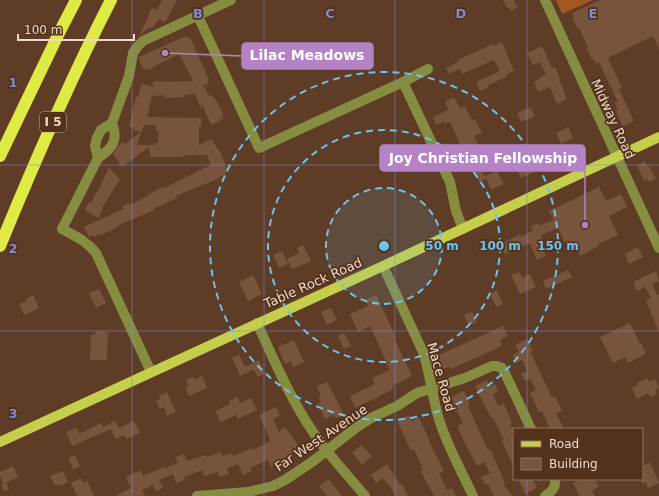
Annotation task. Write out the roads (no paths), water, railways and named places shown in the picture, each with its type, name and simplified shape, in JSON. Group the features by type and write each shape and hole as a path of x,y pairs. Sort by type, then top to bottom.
{"highway":[{"name":"I 5","path":"0,156 55,40 76,0"},
{"name":"I 5","path":"0,246 69,86 111,0"}],"main road":[{"name":"Table Rock Road","path":"0,442 659,137"}],"street":[{"path":"152,372 96,253 90,245 82,239 62,229 98,158 108,151 113,143 115,132 112,124 129,76 133,53 138,46 143,42 231,0"},
{"name":"Midway Road","path":"545,0 659,248"},
{"path":"198,16 259,148 428,69"},
{"path":"403,82 450,182 456,211 463,229"},
{"path":"98,158 95,146 97,138 101,130 112,124"},
{"name":"Mace Road","path":"382,266 423,352 438,416 473,496"},
{"path":"257,323 291,395 314,433 365,496"},
{"name":"Far West Avenue","path":"198,496 248,492 273,486 292,476 357,426 371,418 397,406 417,393 465,378 492,366 502,368 532,428"},
{"path":"545,496 553,489 555,482"}],"place":[{"name":"Lilac Meadows","path":"165,53"},
{"name":"Joy Christian Fellowship","path":"585,225"}]}
